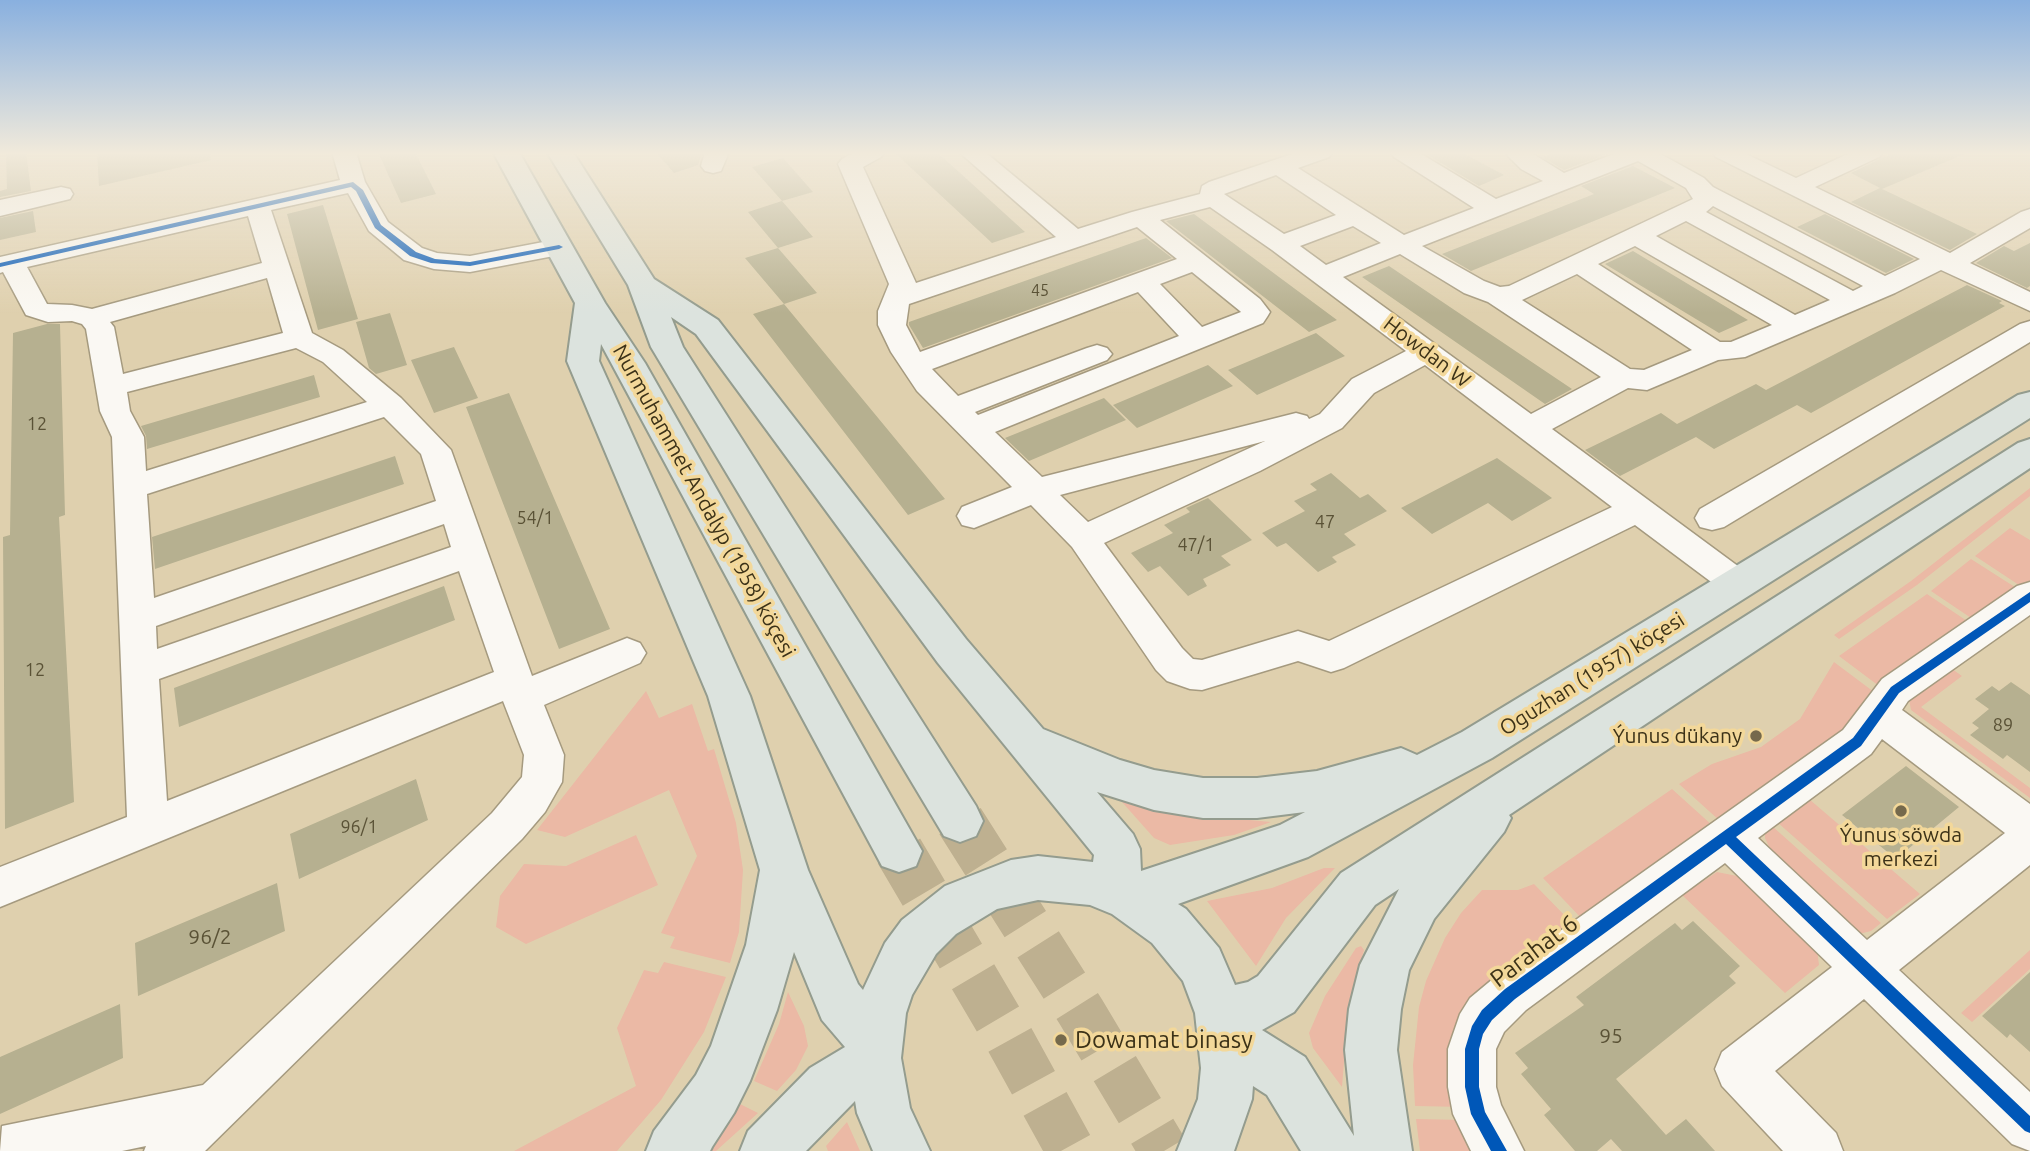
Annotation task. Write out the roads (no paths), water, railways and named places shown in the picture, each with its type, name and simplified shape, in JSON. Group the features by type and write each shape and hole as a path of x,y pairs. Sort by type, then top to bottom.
{"main road":[{"name":"Nurmuhammet Andalyp (1958) köçesi","path":"536,206 590,303 629,363 899,851"},
{"name":"Nurmuhammet Andalyp (1958) köçesi","path":"594,206 643,285 667,347 960,821"},
{"path":"643,285 707,327 952,651 1117,849 1123,895"},
{"path":"590,303 583,361 729,696 784,870 841,1002 876,1050"},
{"name":"Oguzhan (1957) köçesi","path":"1123,895 1292,842 1477,745 2030,403"},
{"path":"1224,1025 1276,994 1322,932 1359,890 2030,451"},
{"path":"1027,742 1113,778 1154,790 1203,798 1256,798 1317,790 1477,745"},
{"path":"1384,1151 1371,1050 1375,1009 1385,965 1417,902 1515,786"},
{"path":"674,1151 715,1094 743,1031 771,945 784,870"},
{"path":"902,1151 884,1113 876,1050 880,1013 903,960 919,937 939,918 962,902 1011,882 1038,878 1091,883 1123,895 1169,926 1186,944 1212,988 1224,1025 1228,1068 1225,1099 1216,1130 1205,1151"},
{"path":"1224,1025 1286,1076 1333,1151"},
{"path":"768,1151 829,1087 876,1050"}],"street":[{"path":"254,206 6,263 37,309 48,314 72,313 92,318 277,267"},
{"path":"257,206 299,338"},
{"path":"367,206 378,226 413,254 434,261 470,264 559,247"},
{"path":"869,206 903,284 892,311 892,325 921,375 1084,538 1169,659 1189,674 1202,675 1298,646 1331,657 1639,509"},
{"path":"1035,206 1074,239"},
{"path":"899,298 1141,217 1184,206"},
{"name":"Howdan W","path":"1225,206 1281,244 1738,584"},
{"path":"1338,206 1474,288 1498,296 1623,378 1647,380 1714,351 1735,351 1794,326 1946,261 2030,217"},
{"path":"1489,206 1494,209"},
{"path":"1323,275 1502,206"},
{"path":"1498,296 1517,293 1637,236 1690,206"},
{"path":"1702,206 1852,301"},
{"path":"1704,206 1885,287"},
{"path":"1834,206 2030,303"},
{"path":"963,419 1190,330 1253,317 1256,312 1141,217"},
{"path":"1281,244 1355,217"},
{"path":"1637,236 1794,326"},
{"path":"921,375 1149,289 1197,261"},
{"path":"1578,264 1714,351"},
{"path":"1149,289 1190,330"},
{"path":"92,318 100,327 115,411 128,437 148,828"},
{"path":"1712,518 2030,330"},
{"path":"111,387 299,338 334,356 390,405 435,450 518,689 544,755 542,782 507,826 169,1151"},
{"path":"1084,538 1249,463 1332,421 1363,386 1427,352"},
{"path":"1530,428 1623,378"},
{"path":"130,488 390,405"},
{"path":"974,516 1035,490 1337,413"},
{"path":"137,618 456,507"},
{"path":"138,671 471,553"},
{"name":"Parahat 6","path":"1499,1151 1478,1114 1472,1087 1472,1049 1477,1031 1487,1015 1510,994 1857,742 1895,690 2030,596"},
{"path":"0,887 148,828 518,689 626,653"},
{"path":"1878,714 2030,828"},
{"path":"1726,836 2030,1126"},
{"path":"1818,1151 1740,1069 2030,839"},
{"path":"2,1151 214,1107"}],"tunnel":[{"path":"960,821 1081,1012 1164,1151"},
{"path":"899,851 1005,1031 1071,1151"}],"place":[{"name":"Ýunus dükany","path":"1756,736"},
{"name":"Ýunus söwda merkezi","path":"1901,811"},
{"name":"Dowamat binasy","path":"1061,1040"}]}
